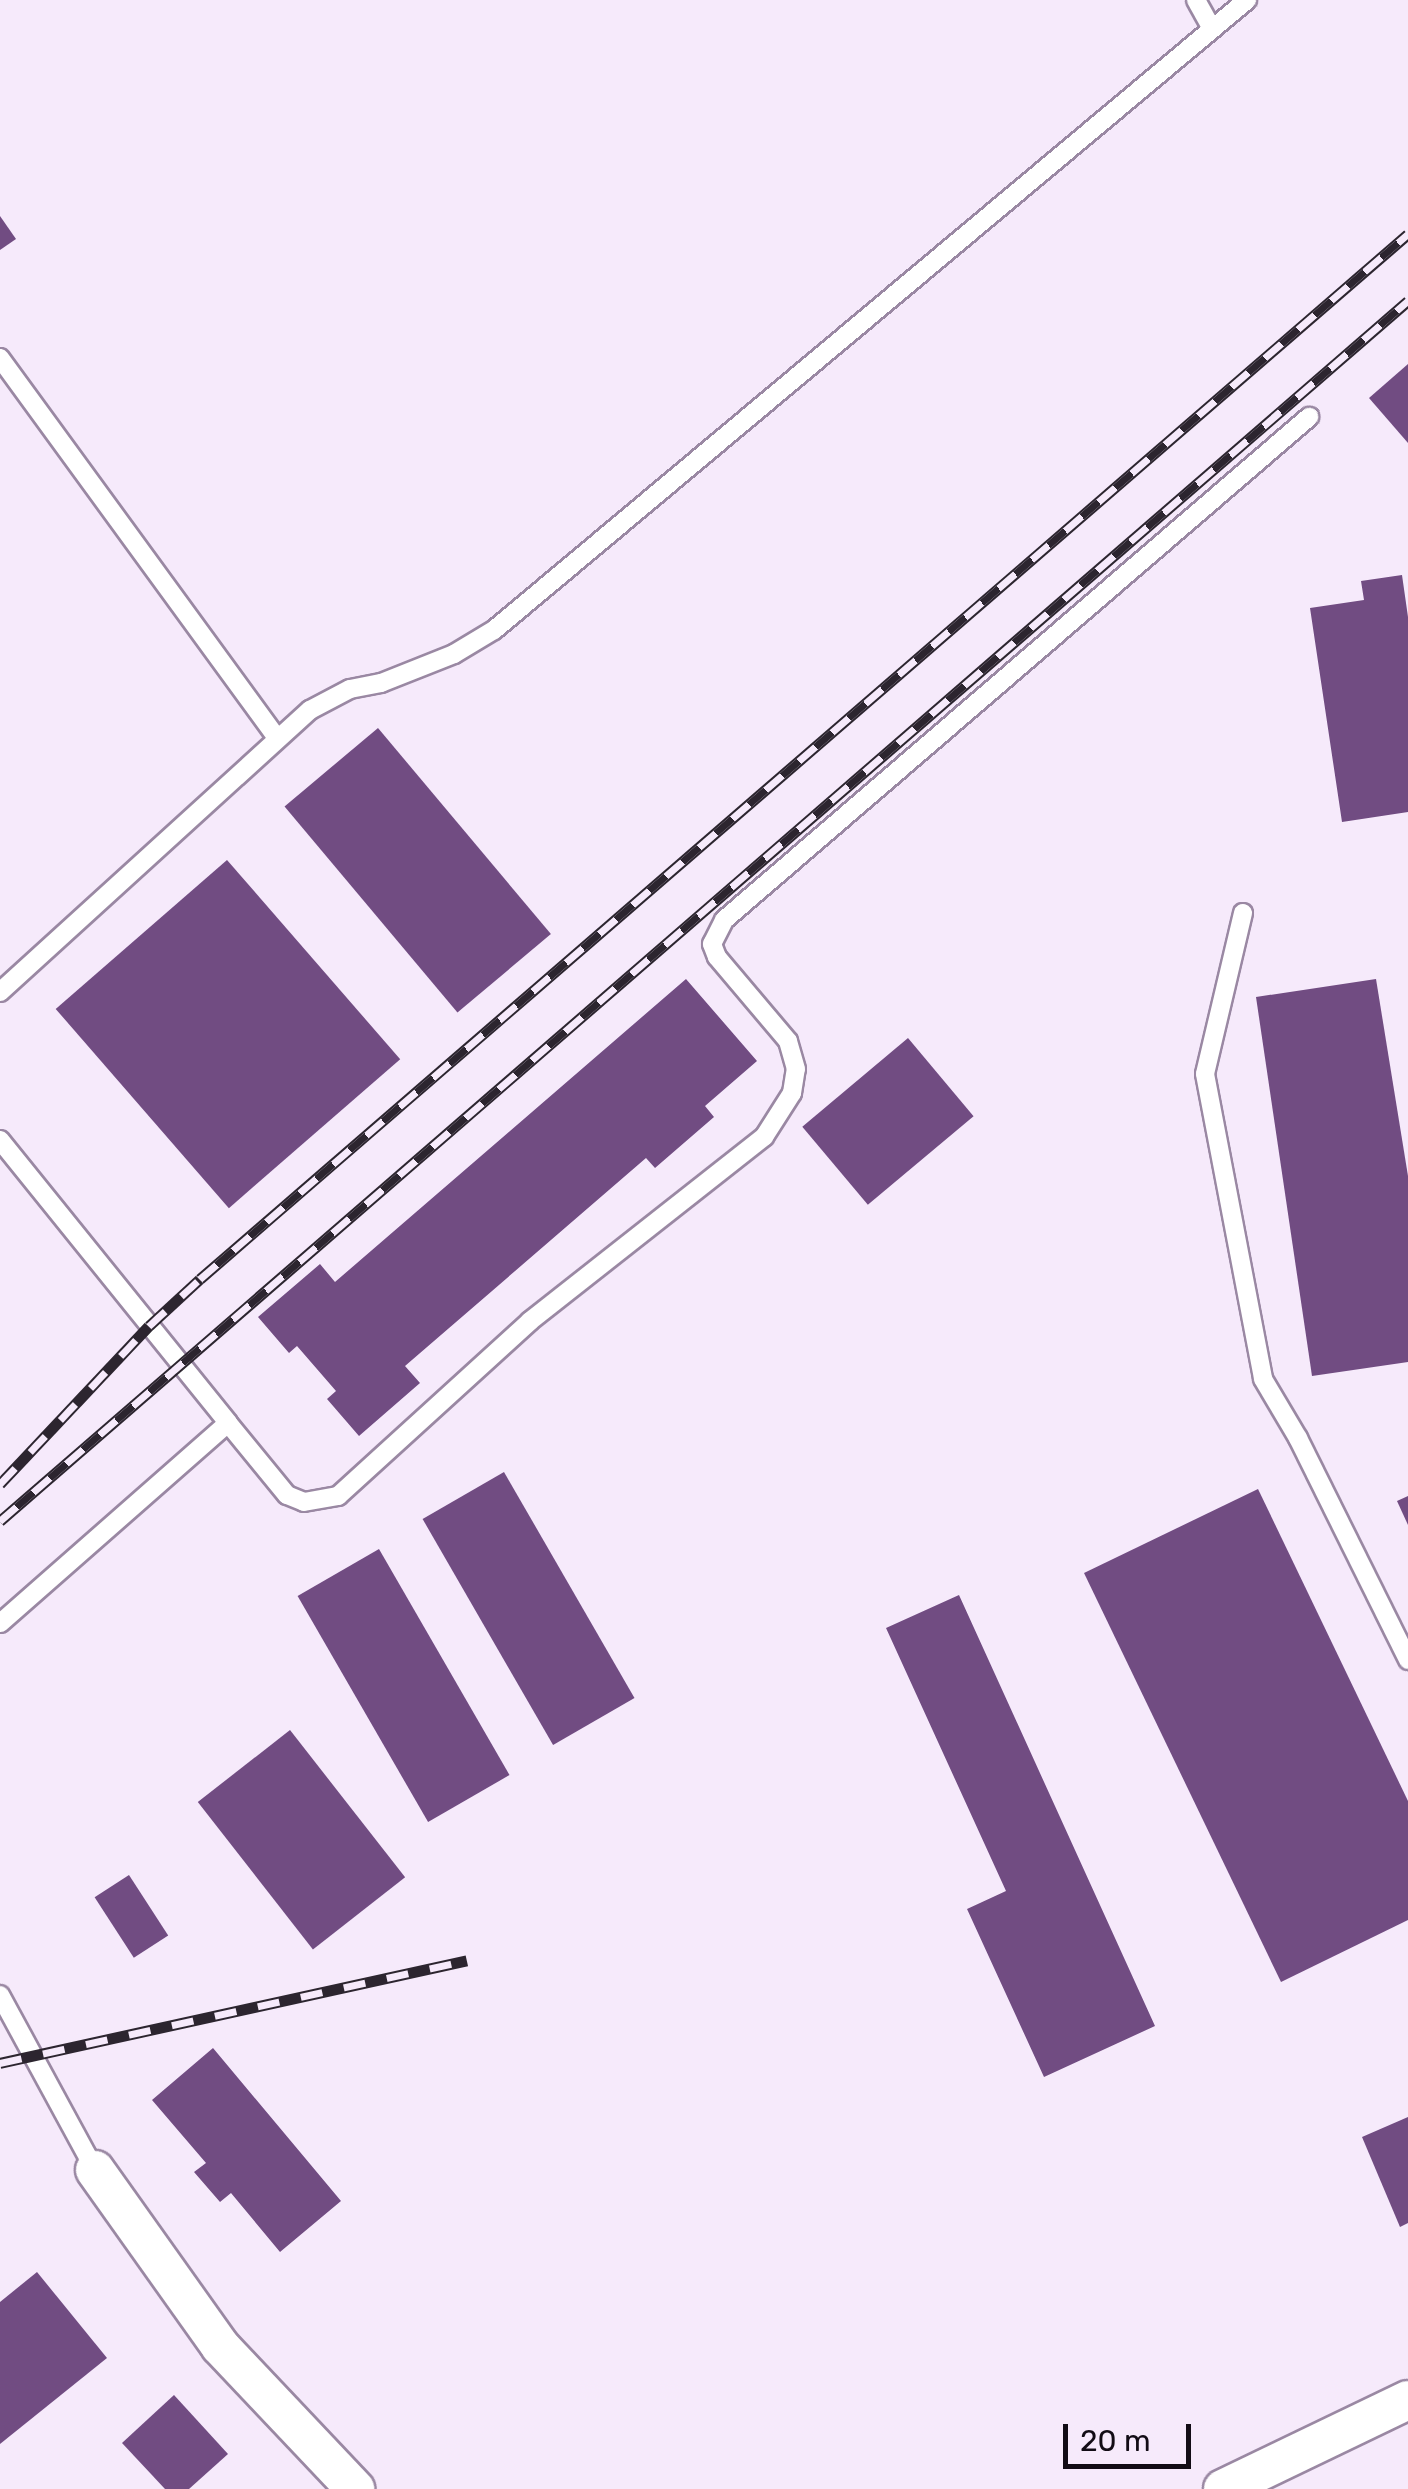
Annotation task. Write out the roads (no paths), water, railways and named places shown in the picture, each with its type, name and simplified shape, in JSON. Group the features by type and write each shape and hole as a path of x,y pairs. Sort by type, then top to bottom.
{"street":[{"path":"95,2170 220,2346 355,2489"},
{"path":"1222,2489 1408,2400"}],"lane":[{"path":"1196,0 1212,29"},
{"path":"0,992 310,710 350,690 418,669 494,630 1247,0"},
{"path":"0,358 276,738"},
{"path":"0,1140 287,1496 304,1502 338,1496 530,1321 764,1137 792,1092 796,1068 788,1041 717,956 712,944 724,920 1309,418"},
{"path":"1243,914 1206,1074 1263,1380 1298,1438 1408,1660"},
{"path":"0,1623 228,1423"},
{"path":"0,1994 95,2170"}],"railway":[{"path":"0,1484 149,1326 200,1279 1408,234"},
{"path":"0,1521 1408,301"},
{"path":"0,2063 467,1960"}]}
